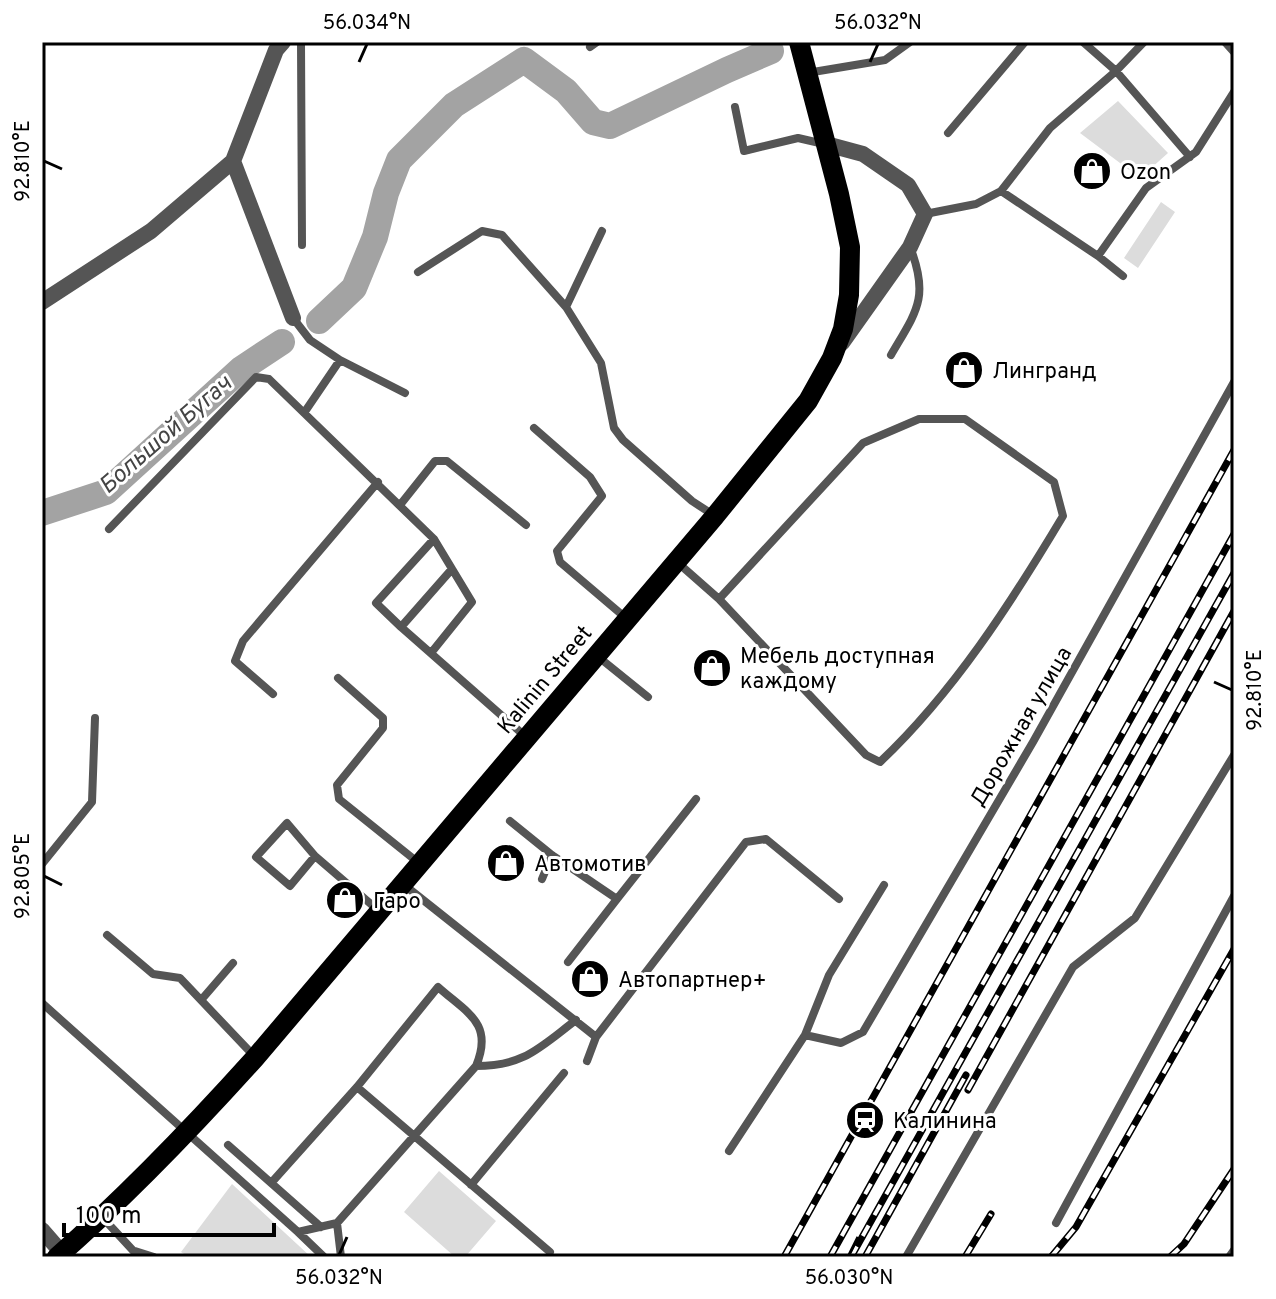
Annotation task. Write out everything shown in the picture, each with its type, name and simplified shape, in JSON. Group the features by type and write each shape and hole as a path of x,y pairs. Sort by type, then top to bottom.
{"main road":[{"name":"Kalinin Street","path":"60,1255 187,1134 255,1058 715,516 808,401 832,358 843,329 850,247 799,42"}],"street":[{"path":"42,302 151,231 233,161 276,50 283,42"},
{"path":"826,144 863,154 908,185 925,214 910,247 832,358"},
{"path":"233,161 293,318"},
{"path":"42,1230 60,1255"}],"lane":[{"path":"301,42 302,245"},
{"path":"807,73 885,60 910,42"},
{"path":"948,133 1025,42"},
{"path":"1083,42 1116,71 1190,157"},
{"path":"925,214 976,204 1001,191 1050,128 1116,71 1144,42"},
{"path":"1225,42 1234,52"},
{"path":"1098,256 1146,188 1196,152 1234,92"},
{"path":"735,107 744,151 798,138 826,144"},
{"path":"1001,191 1123,276"},
{"path":"418,272 482,231 502,235 566,307 601,363 614,428 623,440 692,501 715,516"},
{"path":"566,307 602,231"},
{"path":"891,355 912,318 920,293 921,274 910,247"},
{"path":"293,318 310,340 340,360 405,393"},
{"path":"304,413 340,360"},
{"path":"109,529 256,377 269,379 434,539 472,602 431,653"},
{"name":"Дорожная улица","path":"805,1035 841,1043 863,1032 1033,742 1234,382"},
{"path":"677,561 719,599 866,755 880,762 917,727 1018,591 1063,516 1054,482 965,419 919,419 863,443 719,599"},
{"path":"534,428 590,477 602,496 557,551 560,562 627,619"},
{"path":"400,505 435,461 447,461 526,525"},
{"path":"273,694 235,661 243,641 378,482"},
{"path":"434,539 376,603 527,738"},
{"path":"401,627 452,569"},
{"path":"596,654 648,697"},
{"path":"338,678 383,718 383,728 337,785 339,799 420,865"},
{"path":"42,864 92,802 95,718"},
{"path":"906,1257 1073,967 1135,918 1234,755"},
{"path":"568,962 696,799"},
{"path":"510,821 552,855 617,899"},
{"path":"315,856 290,886 256,857 287,823 315,856 380,912"},
{"path":"587,1061 596,1037 746,842 766,839 839,899"},
{"path":"542,879 552,855"},
{"path":"403,884 596,1037"},
{"path":"729,1151 805,1035 829,975 884,885"},
{"path":"1056,1223 1234,896"},
{"path":"107,935 153,974 180,978 255,1058"},
{"path":"202,999 233,963"},
{"path":"272,1182 357,1087 438,987 477,1021 483,1030 482,1051 476,1066 337,1223 298,1232"},
{"path":"42,1003 324,1257"},
{"path":"476,1066 498,1066 524,1059 576,1020"},
{"path":"471,1185 564,1073"},
{"path":"357,1087 550,1252"},
{"path":"228,1145 321,1227"},
{"path":"103,1217 137,1254 154,1257"},
{"path":"337,1223 341,1257"},
{"path":"1229,1257 1234,1250"}],"shaded area":[{"path":"1118,101 1168,153 1140,178 1080,133"},
{"path":"1161,202 1175,212 1138,268 1124,258"},
{"path":"439,1171 496,1221 465,1257 455,1257 404,1212"},
{"path":"232,1184 311,1257 189,1257 181,1252"}],"waterway":[{"path":"319,321 354,288 375,237 386,193 399,160 454,105 524,60 566,91 593,122 610,126 771,51"},
{"name":"Большой Бугач","path":"42,513 106,492 241,369 282,342"}],"railway":[{"path":"784,1257 1234,450"},
{"path":"830,1257 1234,534"},
{"path":"851,1257 1234,573"},
{"path":"968,1090 1234,611"},
{"path":"1051,1257 1076,1227 1234,949"},
{"path":"865,1257 966,1075"},
{"path":"1170,1257 1184,1244 1234,1169"},
{"path":"965,1257 991,1214"}],"place":[{"name":"Ozon","path":"1092,171"},
{"name":"Лингранд","path":"964,370"},
{"name":"Мебель доступная каждому","path":"712,668"},
{"name":"Автомотив","path":"506,863"},
{"name":"Гаро","path":"345,900"},
{"name":"Автопартнер+","path":"590,979"},
{"name":"Калинина","path":"865,1120"}]}
